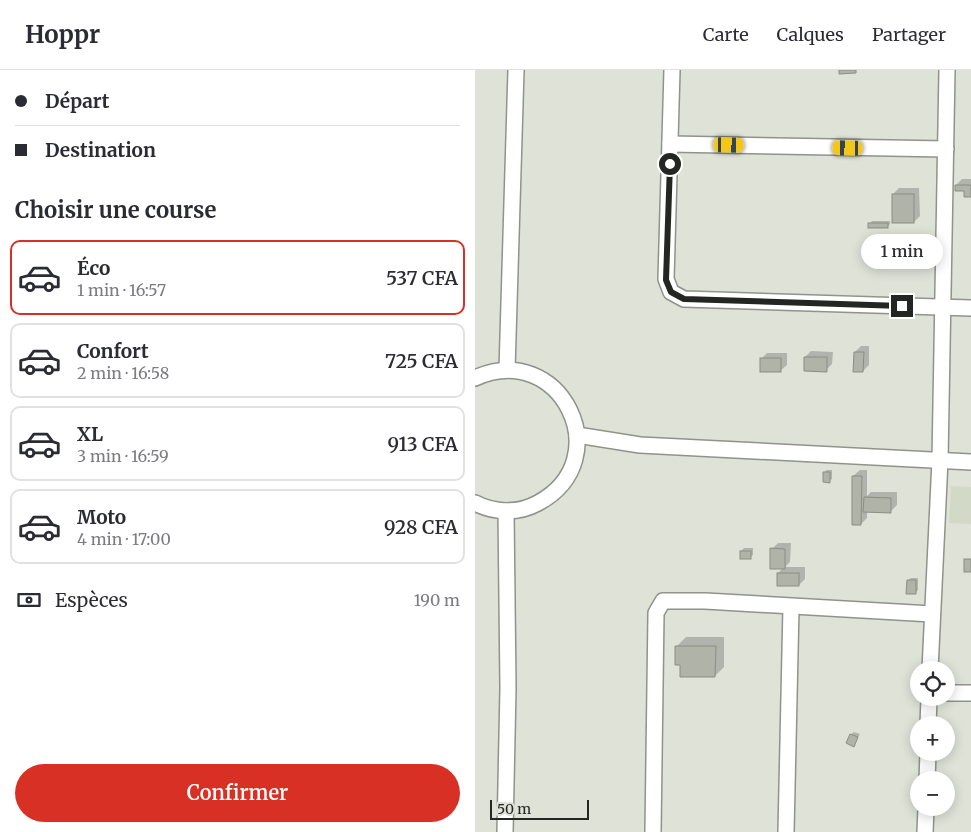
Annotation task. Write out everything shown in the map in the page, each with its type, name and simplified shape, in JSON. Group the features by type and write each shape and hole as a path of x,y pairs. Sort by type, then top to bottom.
{"street":[{"path":"507,370 516,70"},
{"path":"672,70 666,280 671,292 684,299 971,308"},
{"path":"930,661 940,460 947,70"},
{"path":"670,144 946,150"},
{"path":"475,378 487,372 507,370 527,373 546,382 556,391 573,413 577,434 576,457 567,479 551,496 529,508 506,511 484,508 475,503"},
{"path":"577,434 640,445 971,462"},
{"path":"505,832 508,688 506,511"},
{"path":"653,832 656,613 663,601 705,601 932,614"},
{"path":"786,832 791,607"},
{"path":"955,693 971,693"},
{"path":"925,832 926,816"}],"shaded area":[{"path":"951,486 971,487 971,524 949,523"}],"building":[{"path":"839,70 856,70 856,73 839,74"},
{"path":"955,185 971,185 971,197 964,197 964,191 955,191"},
{"path":"892,194 914,194 914,223 892,223"},
{"path":"868,223 888,223 888,228 868,228"},
{"path":"854,352 864,352 863,372 853,372"},
{"path":"804,357 827,357 827,372 804,371"},
{"path":"760,358 781,358 781,372 760,372"},
{"path":"823,472 830,472 830,483 823,482"},
{"path":"852,476 862,476 861,525 852,525"},
{"path":"864,497 891,498 891,513 863,512"},
{"path":"770,548 785,549 785,569 770,569"},
{"path":"740,551 751,551 751,559 740,559"},
{"path":"964,559 971,559 971,572 964,572"},
{"path":"777,573 799,573 799,586 777,586"},
{"path":"907,580 916,580 916,594 906,594"},
{"path":"675,646 716,646 715,677 680,677 680,665 675,665"},
{"path":"850,734 858,737 854,747 846,743"}],"route":[{"path":"670,164 666,280 671,292 684,299 902,306"}]}
